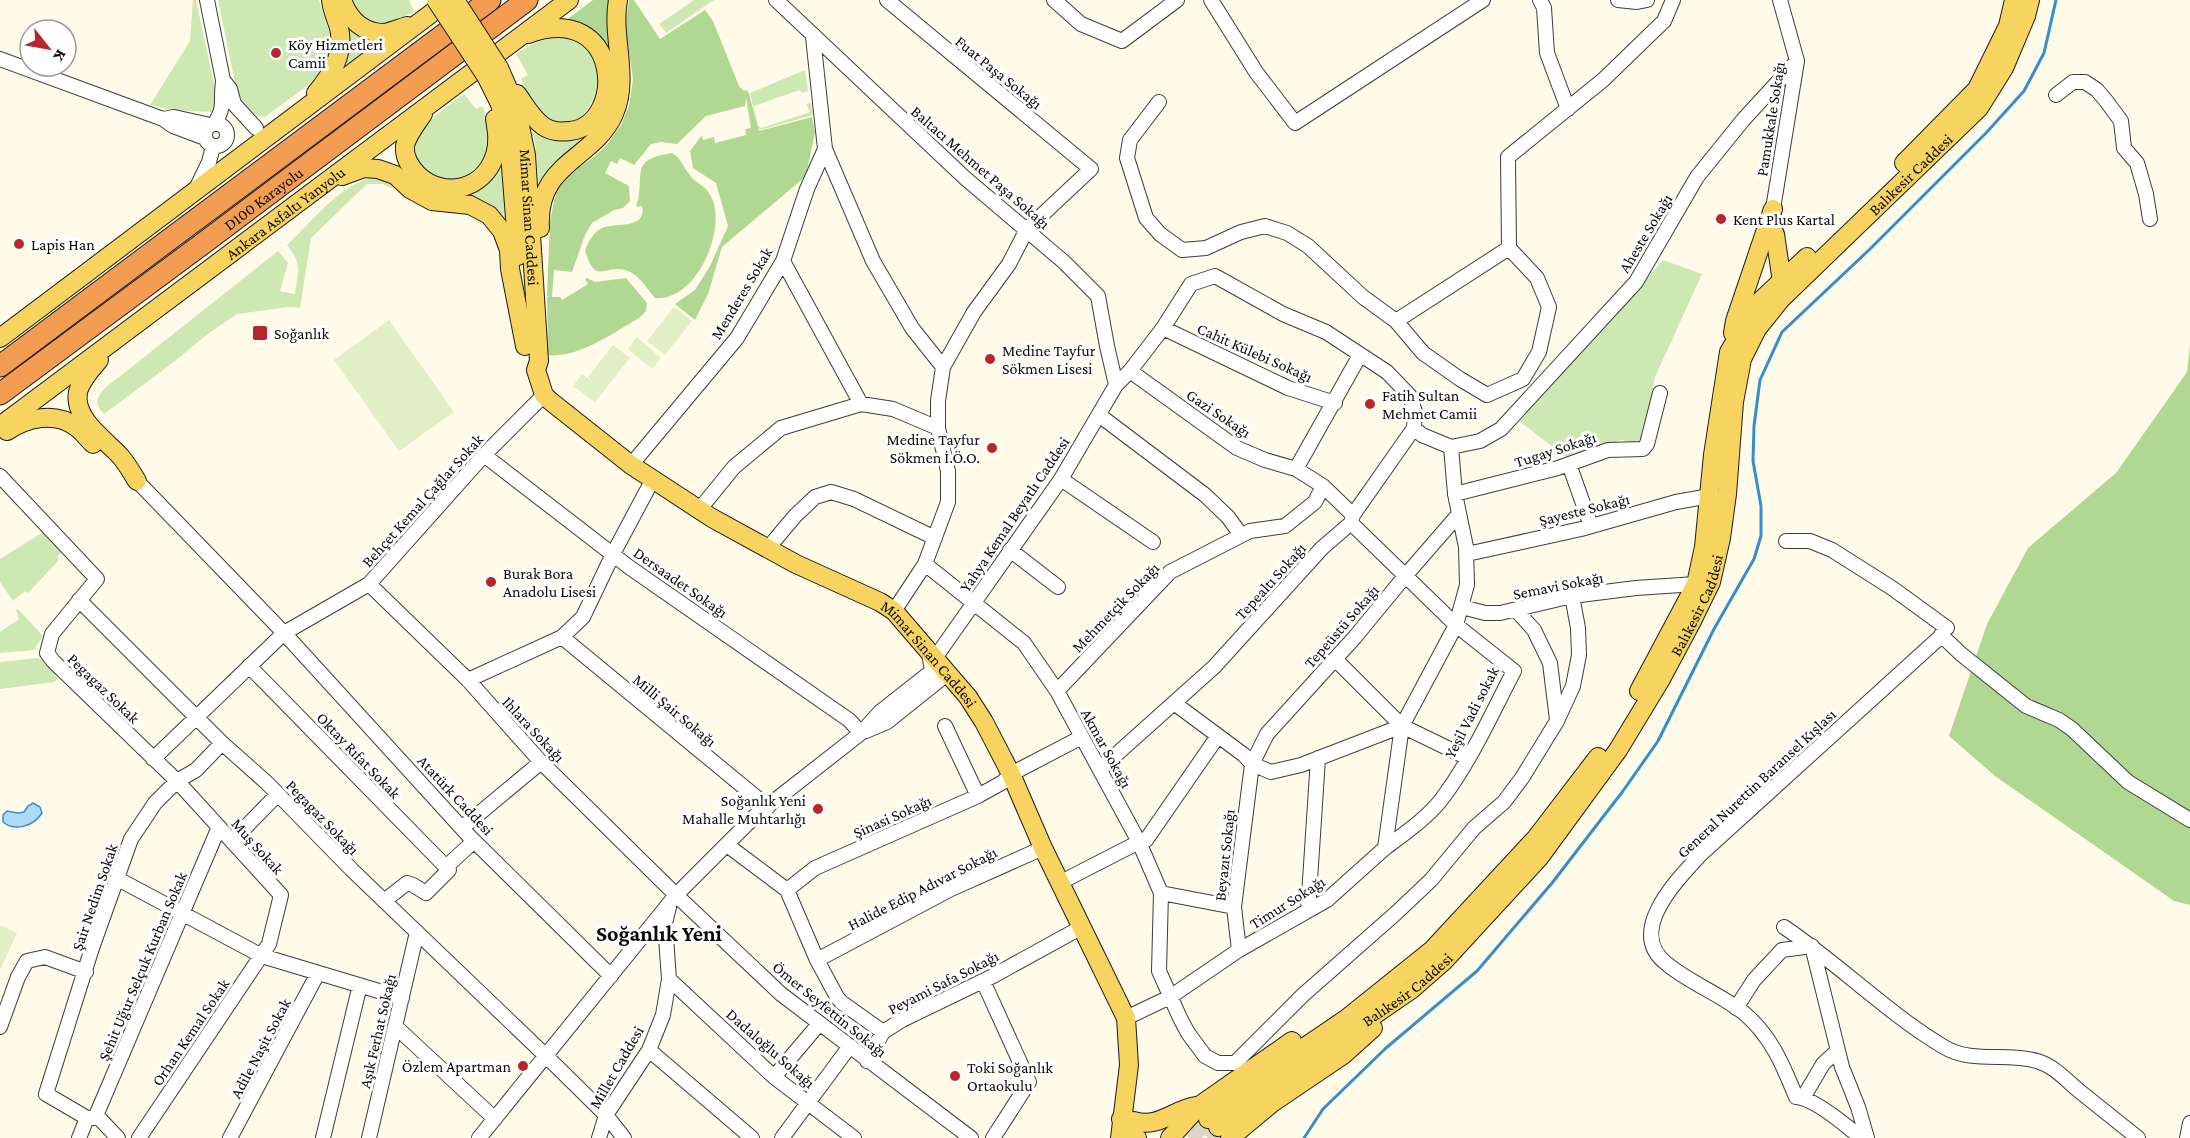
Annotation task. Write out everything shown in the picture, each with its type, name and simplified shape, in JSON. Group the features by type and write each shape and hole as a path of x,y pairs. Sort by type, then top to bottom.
{"highway":[{"name":"D100 Karayolu","path":"0,366 490,0"},
{"name":"D100 Karayolu","path":"0,394 526,0"}],"main road":[{"path":"291,120 329,76 340,51 340,36 331,0"},
{"path":"342,0 355,23 366,30 385,33 417,22"},
{"path":"436,0 492,72 545,127 558,133 576,130 588,124 598,112 604,98 608,76 606,63 599,49 581,32 561,28 538,30 516,39"},
{"path":"0,338 449,0"},
{"path":"429,104 408,138 405,147 406,160 425,182 439,189 458,189 471,184 486,173 495,155 498,135 492,72 455,0"},
{"name":"Ankara Asfaltı Yanyolu","path":"0,426 568,0"},
{"path":"536,316 539,214 544,195 550,182 561,168 594,142 614,113 620,89 621,68 615,15 618,0"},
{"name":"Balıkesir Caddesi","path":"1784,285 1977,89 2008,26 2014,0"},
{"name":"Balıkesir Caddesi","path":"1407,982 1432,950 1529,846 1611,739 1651,671 1696,584 1704,547 1713,455 1736,355 1757,304 1784,285 1979,108 2004,68 2026,16 2030,0"},
{"name":"Mimar Sinan Caddesi","path":"492,72 516,107 526,155 539,361 536,370 544,395 632,465 699,510 796,564 880,602 894,611 968,697 1011,774 1043,848 1126,1018 1129,1065 1126,1097 1131,1126 1120,1138"},
{"name":"Mimar Sinan Caddesi","path":"492,72 509,141 525,346 529,367 536,370"},
{"path":"326,182 364,168 378,169 395,175 410,189 432,201 470,205 489,215 502,231 509,250 510,269 525,346"},
{"path":"1736,355 1735,321 1769,236 1773,209"},
{"path":"1769,236 1792,253 1802,253 1819,247"},
{"path":"1769,236 1784,285"},
{"path":"122,334 85,378 78,395 78,402 82,416 122,458 137,481"},
{"name":"Balıkesir Caddesi","path":"1214,1122 1259,1078 1346,1019 1451,953 1539,858 1618,750 1692,621 1711,582 1721,538 1727,494 1736,355"},
{"path":"0,435 27,421 41,418 63,420 76,427 112,462 137,481"},
{"path":"1170,1138 1272,1103 1343,1055 1388,1015 1407,982"},
{"path":"1131,1126 1152,1124 1189,1107 1214,1122"},
{"path":"1131,1126 1164,1138"}],"street":[{"path":"207,0 224,80 230,89 234,104 256,128"},
{"name":"Baltacı Mehmet Paşa Sokağı","path":"776,0 965,178 1027,229 1098,296 1116,385"},
{"name":"Fuat Paşa Sokağı","path":"887,0 1091,169 1027,229"},
{"path":"1054,0 1081,24 1122,41 1177,0"},
{"path":"1211,0 1256,72 1295,123 1483,0"},
{"path":"1540,0 1544,8 1547,53 1568,109"},
{"path":"1618,0 1637,2 1647,0"},
{"path":"1159,102 1130,140 1127,158 1146,218 1160,234 1182,250 1206,248 1241,232 1265,226 1287,233 1308,246 1363,297 1396,321 1423,353 1460,380 1487,395 1522,379 1539,352 1549,307 1537,278 1509,248 1508,157 1603,80 1664,21 1673,0"},
{"name":"Pamukkale Sokağı","path":"1773,209 1797,61 1780,0"},
{"path":"813,37 825,148 873,261 912,328 943,367"},
{"path":"0,59 164,119 174,117 217,132 256,128 291,120"},
{"name":"Aheste Sokağı","path":"1451,447 1480,441 1501,429 1636,282 1697,177 1743,120 1797,61"},
{"path":"195,192 209,162 217,132 223,108 221,91 224,80"},
{"path":"2056,95 2073,82 2085,82 2097,90 2114,111 2121,121 2124,148 2137,163 2150,219"},
{"path":"217,132 234,104"},
{"name":"Menderes Sokak","path":"632,465 737,338 783,261 807,189 825,148"},
{"path":"894,611 925,564 948,502 948,471 938,428 938,401 943,367 974,312 1009,264 1027,229"},
{"path":"1396,321 1509,248"},
{"path":"783,261 861,404"},
{"name":"Yahya Kemal Beyatlı Caddesi","path":"611,976 673,900 755,816 861,733 880,712 932,671 932,655 973,604 1060,479 1116,385 1130,371 1162,328 1191,284 1215,276 1283,314 1326,332 1387,372 1410,396 1415,412 1414,428"},
{"name":"Cahit Külebi Sokağı","path":"1162,328 1288,388 1335,403"},
{"path":"1296,469 1360,355"},
{"name":"Gazi Sokağı","path":"1130,371 1237,447 1265,460 1296,469 1323,486 1352,519"},
{"name":"Tugay Sokağı","path":"1455,494 1569,464 1608,450 1643,449 1660,393"},
{"name":"Behçet Kemal Çağlar Sokak","path":"153,759 284,633 369,584 484,454 544,395"},
{"path":"699,510 734,467 781,428 861,404 893,409 938,428"},
{"path":"1099,415 1205,495 1228,516 1241,535"},
{"path":"1385,848 1402,726 1456,625 1467,585 1467,554 1455,494 1451,447 1422,435 1414,428"},
{"name":"Tepealtı Sokağı","path":"1100,769 1214,667 1322,548 1352,519 1414,428"},
{"name":"Dersaadet Sokağı","path":"484,454 613,554 849,720 861,733"},
{"path":"1569,464 1591,526"},
{"name":"Pegagaz Sokak","path":"0,476 97,579 52,634 47,653 72,682 177,781"},
{"path":"468,681 562,637 583,617 653,479"},
{"path":"1060,479 1153,542"},
{"name":"Atatürk Caddesi","path":"137,481 284,633 474,841 611,976"},
{"name":"Mehmetçik Sokağı","path":"1057,691 1170,572 1250,531 1285,526 1315,502 1323,486"},
{"path":"768,548 795,516 815,497 831,492 854,499 935,538"},
{"name":"Şayeste Sokağı","path":"1467,554 1591,526 1676,502 1710,496"},
{"name":"Tepeüstü Sokağı","path":"1252,764 1267,734 1335,659 1459,514"},
{"name":"Yeşil Vadi sokak","path":"1352,519 1456,625 1514,671 1468,758 1443,798 1407,832 1385,848"},
{"path":"1786,541 1810,541 1832,550 1892,588 1961,654 2026,705 2059,720 2072,729 2128,782 2190,820"},
{"path":"1010,550 1058,587"},
{"name":"Akmar Sokağı","path":"925,564 1024,643 1057,691 1139,842 1161,893 1159,971 1170,997 1188,1033 1205,1056 1218,1063 1235,1063 1303,995 1431,880 1474,828 1504,802 1522,778 1557,721"},
{"name":"Ihlara Sokağı","path":"369,584 468,681 541,762 673,900"},
{"name":"Semavi Sokağı","path":"1462,608 1485,613 1500,613 1572,596 1696,584"},
{"path":"1557,721 1572,686 1579,656 1578,628 1572,596"},
{"name":"Pegagaz Sokağı","path":"79,600 222,743 278,794 384,901 606,1115 624,1138"},
{"path":"1516,610 1534,630 1550,663 1557,721"},
{"name":"General Nurettin Baransel Kışlası","path":"1861,1138 1841,1122 1803,1098 1796,1097 1769,1039 1736,1008 1664,963 1655,952 1650,935 1656,914 1673,886 1701,854 1942,634"},
{"name":"Milli Şair Sokağı","path":"562,637 768,807"},
{"path":"1335,659 1402,726 1468,758"},
{"name":"Oktay Rıfat Sokak","path":"249,666 446,867"},
{"name":"Yahya Kemal Beyatlı Caddesi","path":"861,733 887,722 947,674"},
{"path":"1174,703 1244,755 1252,764 1271,772 1301,765 1402,726"},
{"path":"945,726 978,796"},
{"path":"1060,882 1146,840 1218,736"},
{"name":"Şinasi Sokağı","path":"787,890 816,868 978,796 1003,782 1011,774 1082,737"},
{"name":"Şair Nedim Sokak","path":"91,1118 46,1094 92,948 131,839 155,803 177,781 196,770 222,743"},
{"path":"1308,911 1318,758"},
{"path":"463,827 541,762"},
{"name":"Beyazıt Sokağı","path":"1239,950 1234,907 1252,764"},
{"name":"Muş Sokak","path":"177,781 281,896 266,950"},
{"path":"232,841 278,794"},
{"name":"Şehit Uğur Selçuk Kurban Sokak","path":"79,1138 91,1118 219,827"},
{"path":"384,901 407,883 426,893 448,870 446,867 474,841"},
{"name":"Peyami Safa Sokağı","path":"727,845 787,890 817,960 841,1002 884,1032 902,1020 983,981 1082,927"},
{"name":"Halide Edip Adıvar Sokağı","path":"817,960 951,889 1043,848"},
{"name":"Timur Sokağı","path":"1126,1018 1170,997 1239,950 1327,900 1385,848"},
{"path":"118,879 182,913 318,973 402,998"},
{"path":"1161,893 1234,907"},
{"name":"Millet Caddesi","path":"599,1138 606,1115 649,1050 663,1015 669,979 665,923 673,900"},
{"name":"Ömer Seyfettin Sokağı","path":"673,900 781,994 971,1138"},
{"path":"1784,927 1945,1048 1958,1054 1974,1056 2021,1057 2050,1066 2138,1138"},
{"name":"Aşık Ferhat Sokağı","path":"369,1138 417,933"},
{"path":"634,948 648,943 660,947 666,954"},
{"path":"1736,1008 1754,980 1782,950 1812,946"},
{"path":"1812,946 1846,1081 1863,1119 1867,1138"},
{"name":"Orhan Kemal Sokak","path":"139,1138 266,950"},
{"path":"0,1027 18,976 27,961 45,957 86,972"},
{"name":"Adile Naşit Sokak","path":"230,1138 318,973"},
{"path":"479,1138 611,976"},
{"name":"Dadaloğlu Sokağı","path":"669,979 774,1077 854,1138"},
{"path":"983,981 1029,1082 993,1138"},
{"path":"322,1138 360,985"},
{"path":"774,1077 819,1024"},
{"path":"395,1026 495,1119"},
{"path":"867,1061 884,1032"},
{"path":"782,1138 850,1046"},
{"path":"649,1050 752,1138"},
{"path":"1803,1098 1823,1065 1838,1050"},
{"path":"91,1118 99,1118 118,1138"},
{"path":"2187,1138 2190,1123"}],"green space":[{"path":"193,0 196,0 216,93 216,105 212,112 170,110 150,105 190,41"},
{"path":"218,0 319,0 331,38 328,58 320,73 307,86 265,117 250,113 237,92"},
{"path":"353,0 409,0 414,12 395,20 379,23 365,17"},
{"path":"593,0 612,0 615,50 609,51 601,39 591,31 565,21"},
{"path":"629,0 634,0 660,39 705,10 713,21 739,86 744,91 747,90 749,94 759,131 812,117 815,132 806,176 722,247 708,294 695,320 675,304 695,290 710,266 728,226 716,183 693,168 690,151 702,135 703,140 714,137 715,143 746,135 745,129 751,128 746,97 745,106 706,116 677,144 661,142 651,144 634,165 620,158 617,164 611,161 605,173 629,186 630,201 623,208 614,210 592,223 585,235 572,272 554,270 552,297 560,297 562,300 588,284 585,279 587,278 595,282 626,278 647,303 646,311 639,318 583,349 571,353 548,355 547,297 549,297 547,296 550,222 554,200 560,184 575,169 607,145 621,125 629,106 633,79 625,24"},
{"path":"694,0 714,0 666,33 659,24"},
{"path":"339,11 382,40 342,68"},
{"path":"560,36 576,40 588,50 596,64 598,79 589,107 580,118 568,123 555,123 542,115 521,79 528,75 516,54 536,42"},
{"path":"805,70 808,91 802,93 800,90 754,106 758,126 761,128 810,112 806,104 811,103 813,115 760,130 758,128 750,93"},
{"path":"464,94 476,109 483,106 488,132 487,151 477,170 465,177 452,180 438,178 418,162 416,150 420,135 434,117"},
{"path":"530,125 560,138 574,138 591,130 539,192 535,142"},
{"path":"672,153 680,160 692,178 710,195 716,215 715,231 703,263 694,278 683,289 669,296 655,298 632,273 615,269 598,271 593,268 585,250 599,230 608,226 629,224 640,219 642,206 636,207 643,165 658,156"},
{"path":"500,159 507,227 454,199"},
{"path":"372,177 382,178 401,192 382,184 367,184 311,238 300,308 288,307 237,314 104,414 101,411 97,401 105,388 278,251 288,263 280,291 295,294 298,268 287,245 336,197 359,182"},
{"path":"1663,260 1702,274 1655,377 1642,447 1622,440 1567,458 1519,421"},
{"path":"674,307 692,321 665,355 647,341"},
{"path":"389,320 454,412 399,451 334,360"},
{"path":"637,337 661,358 652,369 628,349"},
{"path":"2190,344 2190,905 2174,901 1995,776 1949,736 1987,624 2028,548 2116,473 2187,372"},
{"path":"613,345 630,358 595,402 573,386 582,374 593,382 588,377"},
{"path":"45,531 63,550 57,557 59,560 28,593 25,591 13,601 0,582 0,559"},
{"path":"18,609 43,636 34,650 0,653 0,632 19,619 16,610"},
{"path":"37,658 45,660 52,667 57,678 55,682 0,689 0,662"},
{"path":"0,925 17,933 1,968 0,968"}],"water":[{"path":"33,803 40,807 42,813 39,818 19,827 3,822 3,815 7,811 24,812"}],"waterway":[{"path":"1304,1138 1323,1109 1386,1048 1477,971 1552,883 1623,791 1658,741 1714,629 1754,559 1761,536 1761,506 1753,461 1754,426 1760,380 1782,332 1870,249 1986,133 2024,91 2044,53 2056,0"}],"tunnel":[{"path":"1189,1138 1208,1119"},
{"path":"1208,1138 1218,1127"}],"place":[{"name":"Köy Hizmetleri Camii","path":"276,53"},
{"name":"Kent Plus Kartal","path":"1721,219"},
{"name":"Lapis Han","path":"19,244"},
{"name":"Soğanlık","path":"260,333"},
{"name":"Medine Tayfur Sökmen Lisesi","path":"990,359"},
{"name":"Fatih Sultan Mehmet Camii","path":"1370,404"},
{"name":"Medine Tayfur Sökmen İ.Ö.O.","path":"992,448"},
{"name":"Burak Bora Anadolu Lisesi","path":"491,582"},
{"name":"Soğanlık Yeni Mahalle Muhtarlığı","path":"818,809"},
{"name":"Özlem Apartman","path":"523,1066"},
{"name":"Toki Soğanlık Ortaokulu","path":"955,1076"}],"district":[{"name":"Soğanlık Yeni","path":"659,933"}]}
